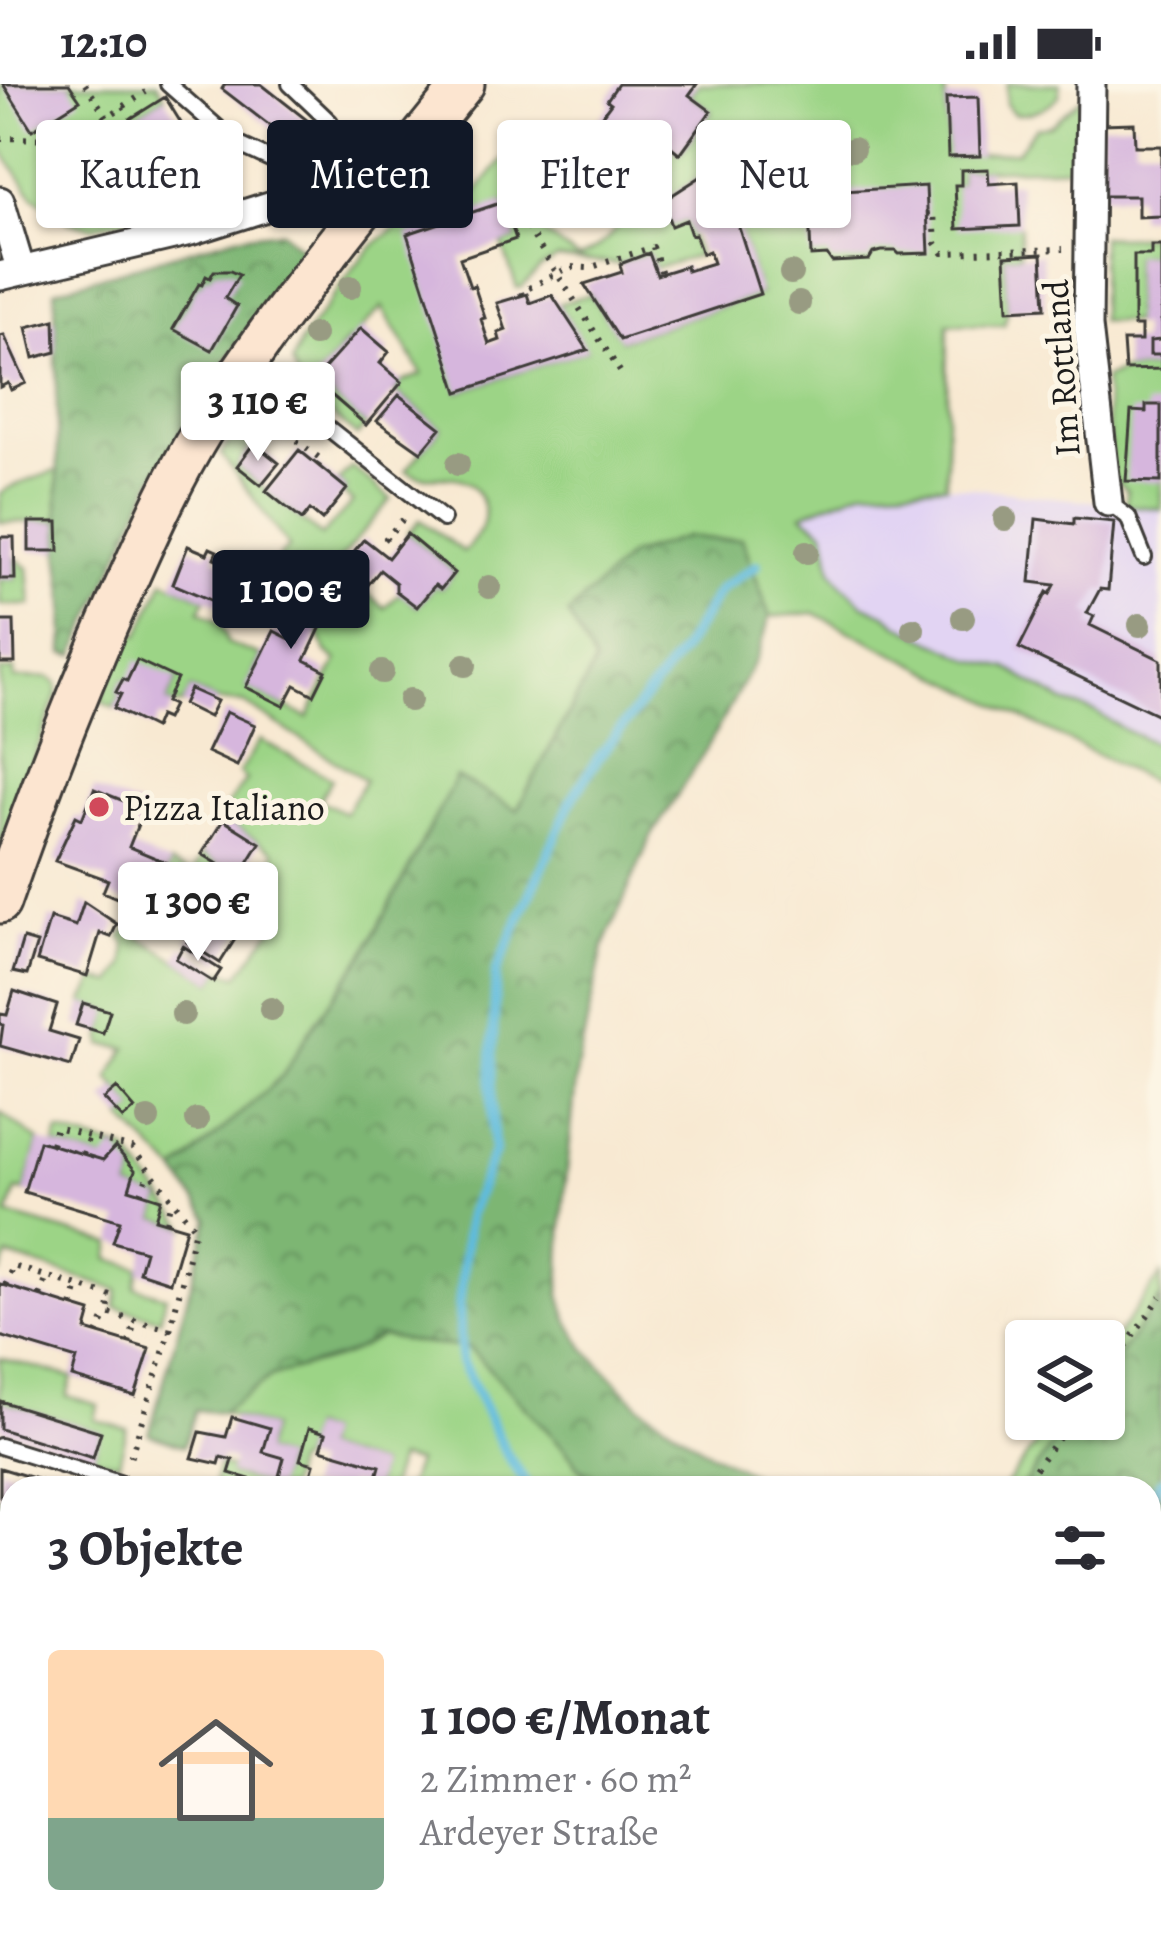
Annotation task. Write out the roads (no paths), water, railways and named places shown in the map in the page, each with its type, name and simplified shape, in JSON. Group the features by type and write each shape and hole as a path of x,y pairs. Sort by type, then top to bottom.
{"main road":[{"path":"424,120 464,84"},
{"path":"0,903 76,695 162,502 323,228"}],"street":[{"name":"Im Rottland","path":"1091,84 1088,326 1108,502"},
{"path":"0,201 10,273 267,214"}],"lane":[{"path":"168,84 235,143 267,158"},
{"path":"290,84 328,120"},
{"path":"247,363 443,519"},
{"path":"1108,502 1128,517 1144,557"},
{"path":"0,1446 96,1476"}],"waterway":[{"path":"521,1476 461,1361 459,1307 468,1216 494,1152 491,1083 496,972 573,797 598,758 681,652 720,589 757,565"}],"place":[{"name":"Pizza Italiano","path":"99,807"}]}
